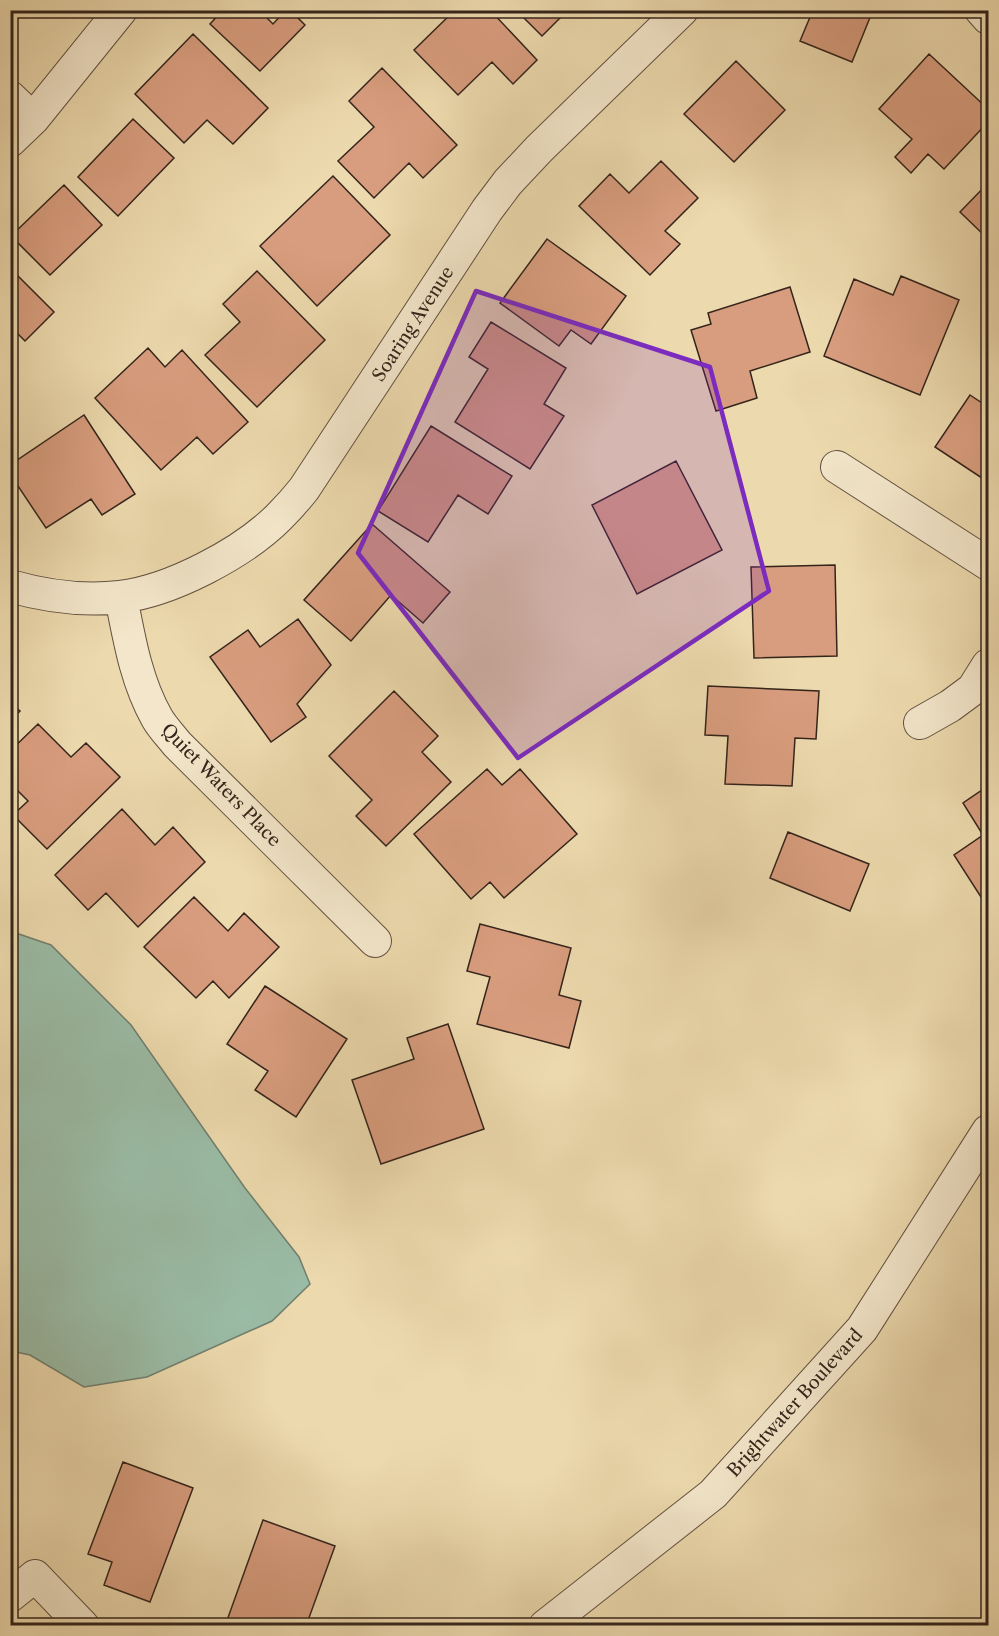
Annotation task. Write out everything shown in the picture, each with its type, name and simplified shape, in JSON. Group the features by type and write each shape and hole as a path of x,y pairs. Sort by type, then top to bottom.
{"street":[{"path":"10,141 33,119 121,10"},
{"name":"Soaring Avenue","path":"10,586 69,597 121,597 163,586 208,568 249,542 278,518 304,489 487,210 508,182 682,10"},
{"path":"981,10 988,18"},
{"path":"10,97 33,119"},
{"path":"837,467 988,564"},
{"name":"Quiet Waters Place","path":"121,597 128,637 142,688 158,719 177,744 375,941"},
{"path":"920,723 950,706 973,689 988,665"},
{"name":"Brightwater Boulevard","path":"545,1626 713,1494 862,1329 988,1131"},
{"path":"10,1596 35,1576 83,1626"}],"highlighted area":[{"path":"476,291 710,367 769,591 518,758 358,553"}],"shaded area":[{"path":"10,931 51,945 131,1025 245,1188 299,1257 310,1284 272,1321 147,1377 84,1387 30,1355 11,1351"}],"building":[{"path":"223,10 259,10 273,24 286,10 290,10 305,25 260,71 210,24"},
{"path":"455,10 490,10 537,60 513,84 492,62 458,95 414,50"},
{"path":"516,10 568,10 542,36"},
{"path":"813,10 873,10 852,62 800,41"},
{"path":"193,34 268,108 233,144 207,120 184,143 135,94"},
{"path":"929,54 988,109 988,122 944,169 928,154 911,173 895,157 912,139 879,109"},
{"path":"736,61 785,110 734,162 684,114"},
{"path":"382,68 457,145 423,178 409,163 374,198 338,161 374,127 349,101"},
{"path":"133,119 174,158 118,216 78,177"},
{"path":"661,161 698,198 665,231 680,244 650,275 579,206 610,174 629,193"},
{"path":"333,176 390,235 317,306 260,246"},
{"path":"988,183 988,239 960,212"},
{"path":"64,185 102,225 50,275 11,236"},
{"path":"547,239 626,296 591,344 571,330 559,346 500,303"},
{"path":"10,268 54,312 25,341 10,326"},
{"path":"257,271 325,340 257,407 205,355 240,322 223,304"},
{"path":"901,276 959,300 920,395 824,356 854,279 893,295"},
{"path":"790,287 810,352 750,371 757,398 716,411 691,330 711,324 708,313"},
{"path":"491,322 566,368 544,404 564,416 530,469 455,422 488,369 469,357"},
{"path":"148,348 165,367 182,350 248,422 213,454 197,437 161,470 95,398"},
{"path":"970,395 988,407 988,482 935,447"},
{"path":"84,415 135,494 102,515 91,499 46,528 10,474 10,465"},
{"path":"431,426 512,476 488,514 458,495 428,542 378,511"},
{"path":"676,461 722,550 637,594 592,505"},
{"path":"372,524 450,592 423,623 391,595 351,641 304,600"},
{"path":"835,565 837,656 754,658 751,567"},
{"path":"298,619 331,665 297,704 306,717 271,742 210,657 248,630 260,647"},
{"path":"708,686 819,691 816,739 795,738 792,786 725,784 728,736 705,735"},
{"path":"394,691 438,736 422,752 451,782 386,846 356,816 372,800 329,756"},
{"path":"10,702 20,711 10,721"},
{"path":"38,724 71,757 86,743 120,777 47,849 13,815 28,801 10,783 10,751"},
{"path":"487,769 502,785 520,769 577,834 504,898 490,882 471,899 414,834"},
{"path":"988,786 988,908 954,855 983,835 963,803"},
{"path":"122,809 155,845 173,827 205,862 138,927 106,893 88,910 55,875"},
{"path":"788,832 869,864 850,911 770,878"},
{"path":"194,897 228,931 244,913 279,947 229,998 213,981 196,998 144,947"},
{"path":"480,924 571,948 559,995 581,1001 569,1048 477,1024 490,977 467,971"},
{"path":"265,986 347,1039 296,1117 255,1090 268,1071 227,1044"},
{"path":"448,1024 484,1129 381,1164 352,1080 414,1059 407,1038"},
{"path":"123,1462 193,1488 150,1602 104,1585 112,1562 88,1554"},
{"path":"263,1520 335,1546 306,1626 225,1626"}]}
